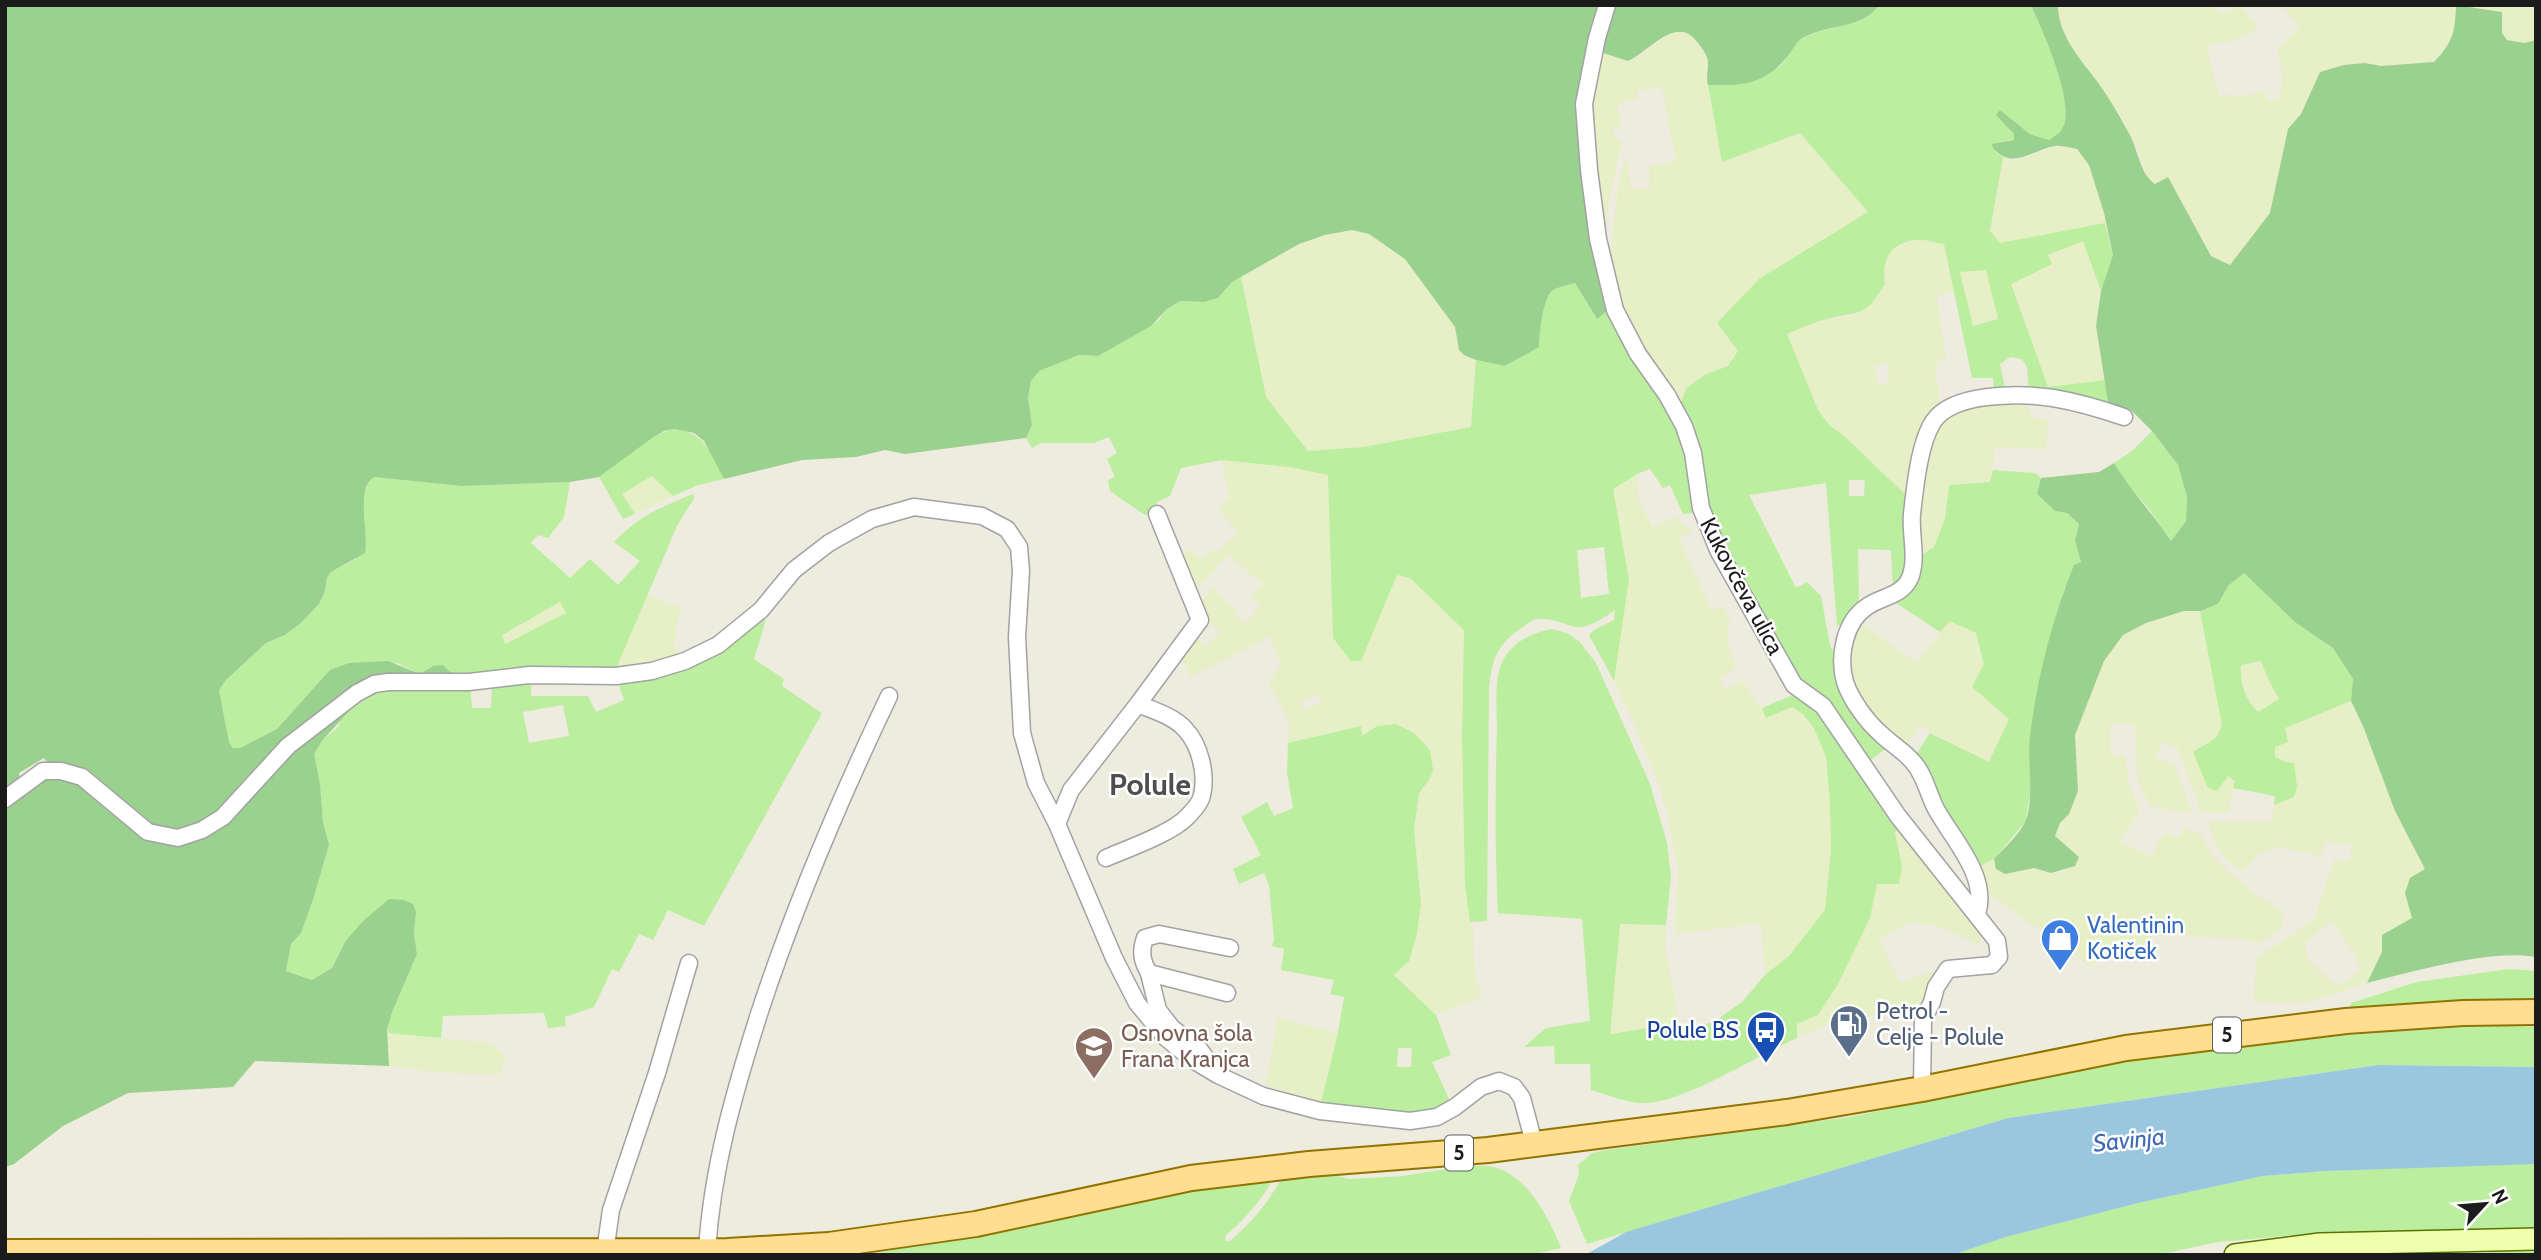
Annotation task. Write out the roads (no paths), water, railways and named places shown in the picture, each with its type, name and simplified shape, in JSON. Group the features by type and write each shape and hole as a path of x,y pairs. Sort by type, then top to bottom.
{"main road":[{"name":"5","path":"5,1252 605,1252 707,1251 830,1245 976,1224 1191,1178 1309,1164 1488,1150 1787,1112 1922,1089 2126,1048 2346,1021 2463,1013 2536,1012"}],"street":[{"name":"Kukovčeva ulica","path":"1607,5 1597,38 1584,104 1598,239 1615,310 1638,354 1685,426 1693,453 1701,508 1718,550 1794,685 1823,706 1898,816 1997,941 1999,957 1992,965 1948,969 1936,987 1923,1020 1922,1089"},
{"path":"1977,914 1981,902 1961,846 1936,809 1924,778 1914,763 1879,733 1859,708 1846,684 1841,654 1856,617 1866,607 1896,594 1906,586 1911,574 1912,517 1923,443 1934,420 1950,408 1975,398 2006,396 2051,397 2124,416"},
{"path":"5,799 43,771 61,771 82,777 148,832 178,838 202,830 223,817 288,746 357,693 374,684 469,682 529,675 616,676 636,674 685,661 718,645 761,610 794,570 829,543 872,519 914,507 982,516 1007,528 1019,547 1021,571 1017,637 1022,733 1036,783 1114,958 1137,1003 1166,1038 1193,1060 1218,1075 1263,1096 1320,1111 1410,1121 1437,1117 1481,1087 1499,1081 1514,1087 1522,1098 1534,1143"},
{"path":"1056,824 1071,789 1200,620 1157,514"},
{"path":"707,1251 709,1205 735,1089 755,1026 812,866 889,696"},
{"path":"1106,858 1158,835 1186,819 1202,797 1203,774 1197,745 1185,729 1168,716 1138,704"},
{"path":"1218,1075 1200,1050 1172,1028 1158,1010 1149,973 1142,961 1141,947 1145,938 1159,934 1230,948"},
{"path":"605,1252 611,1210 657,1073 689,962"},
{"path":"1149,973 1227,993"},
{"path":"2235,1255 2320,1244 2536,1239"}],"water":[{"name":"Savinja","path":"2378,1065 2536,1067 2536,1164 2326,1171 2263,1176 2138,1203 2006,1237 1952,1255 1585,1255 1626,1232 2008,1118"}],"place":[{"name":"Valentinin Kotiček","path":"2060,972"},
{"name":"Petrol - Celje - Polule","path":"1849,1058"},
{"name":"Polule BS","path":"1766,1064"},
{"name":"Osnovna šola Frana Kranjca","path":"1094,1080"}],"district":[{"name":"Polule","path":"1150,785"}]}
